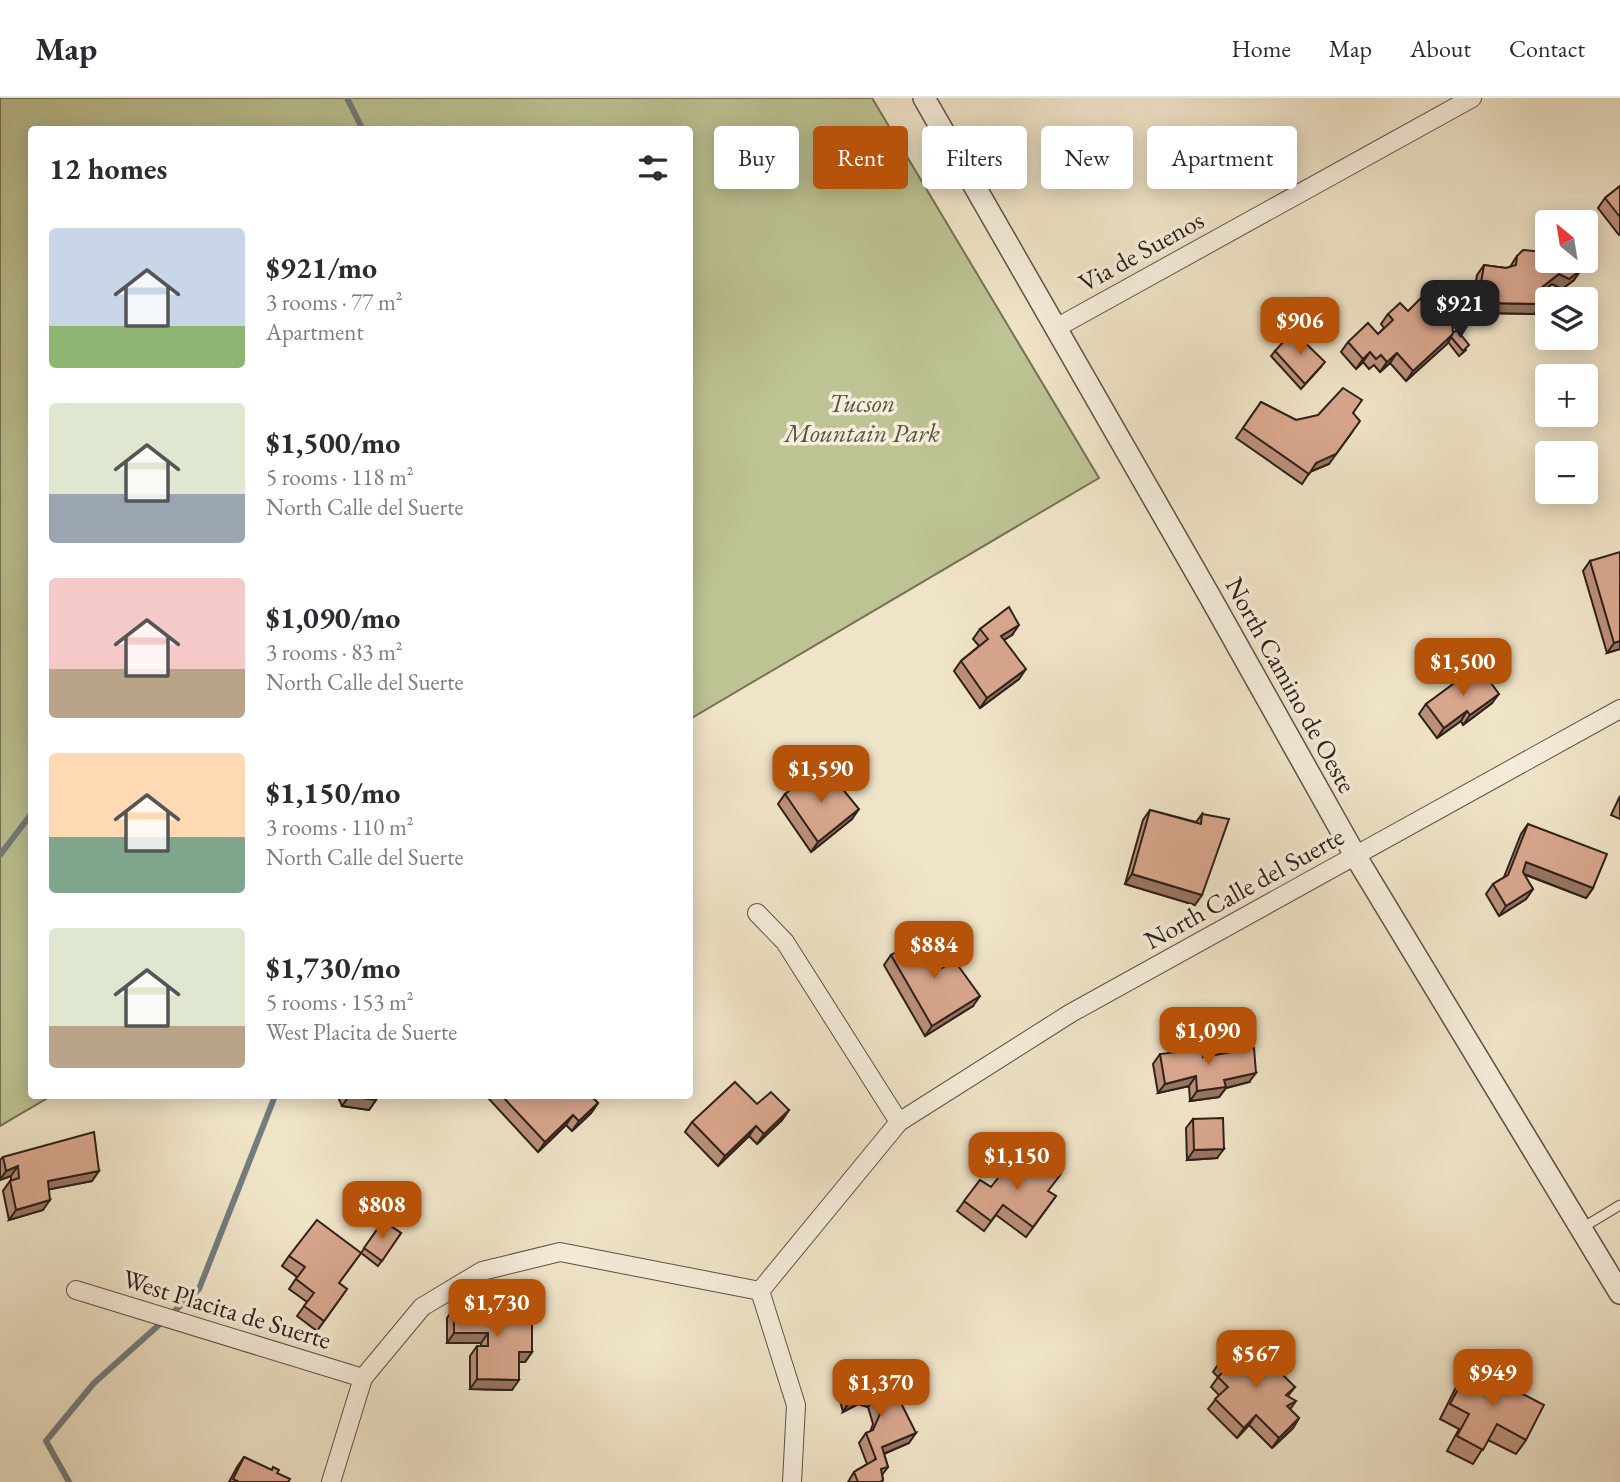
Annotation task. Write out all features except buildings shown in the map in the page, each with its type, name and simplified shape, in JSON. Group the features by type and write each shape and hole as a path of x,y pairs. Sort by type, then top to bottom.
{"street":[{"name":"North Camino de Oeste","path":"924,98 1356,857 1620,1293"},
{"name":"Via de Suenos","path":"1056,328 1472,98"},
{"name":"North Calle del Suerte","path":"760,1291 899,1122 1071,1013 1620,709"},
{"path":"757,912 785,942 899,1122"},
{"path":"331,1482 363,1378 422,1307 482,1270 560,1252 760,1291 796,1405 792,1482"},
{"name":"West Placita de Suerte","path":"76,1290 363,1378"}],"lane":[{"path":"1581,1227 1620,1205"}],"green space":[{"name":"Tucson Mountain Park","path":"0,98 872,98 889,126 813,126 813,189 908,189 908,158 922,182 922,189 926,189 1099,478 693,717 693,126 28,126 28,1099 46,1099 0,1126"}],"waterway":[{"path":"347,98 361,126"},
{"path":"0,855 28,818"},
{"path":"69,1482 46,1441 94,1383 199,1289 274,1099"}]}
